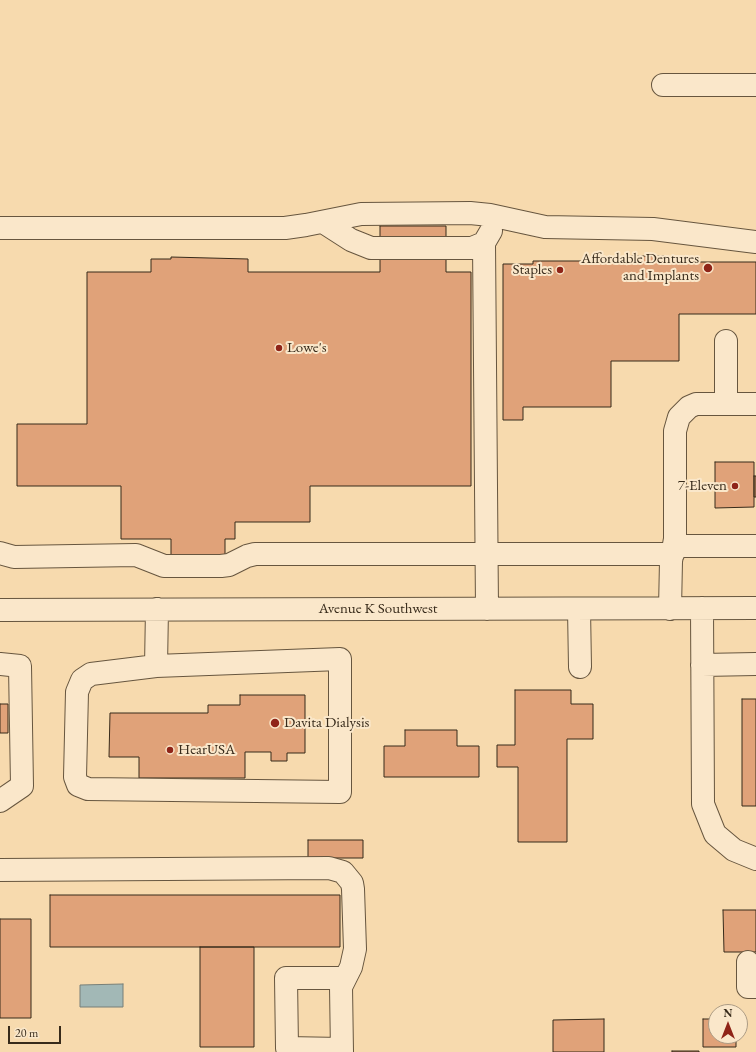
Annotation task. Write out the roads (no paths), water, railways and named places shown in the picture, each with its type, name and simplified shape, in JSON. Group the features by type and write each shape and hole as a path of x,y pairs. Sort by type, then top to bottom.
{"street":[{"path":"663,85 756,85"},
{"path":"0,228 285,228 374,213 470,213 545,227 653,229 756,242"},
{"path":"323,222 351,240 371,248 472,248 484,243 490,236 496,217"},
{"path":"484,243 487,609"},
{"path":"726,341 726,404"},
{"path":"670,609 671,561 674,550 676,424 679,417 689,407 702,403 756,404"},
{"path":"0,553 14,556 136,555 164,566 221,566 229,565 246,556 255,554 486,554 674,550 756,546"},
{"path":"702,608 703,804 715,834 734,850 756,859"},
{"name":"Avenue K Southwest","path":"0,610 756,608"},
{"path":"156,666 157,609"},
{"path":"579,609 580,667"},
{"path":"340,659 340,792 88,789 78,785 75,777 77,692 82,680 91,674 156,666 340,659"},
{"path":"0,664 20,666 22,786 0,801"},
{"path":"702,665 756,664"},
{"path":"0,870 337,869 349,877 353,889 355,949 351,967 345,978 341,994 342,1050 287,1048 286,978 345,978"},
{"path":"748,962 748,987 756,987"}],"water":[{"path":"123,984 123,1007 80,1007 80,985"}],"place":[{"name":"Affordable Dentures and Implants","path":"708,268"},
{"name":"Staples","path":"560,270"},
{"name":"Lowe's","path":"279,348"},
{"name":"7-Eleven","path":"735,486"},
{"name":"Davita Dialysis","path":"275,723"},
{"name":"HearUSA","path":"170,750"}]}
